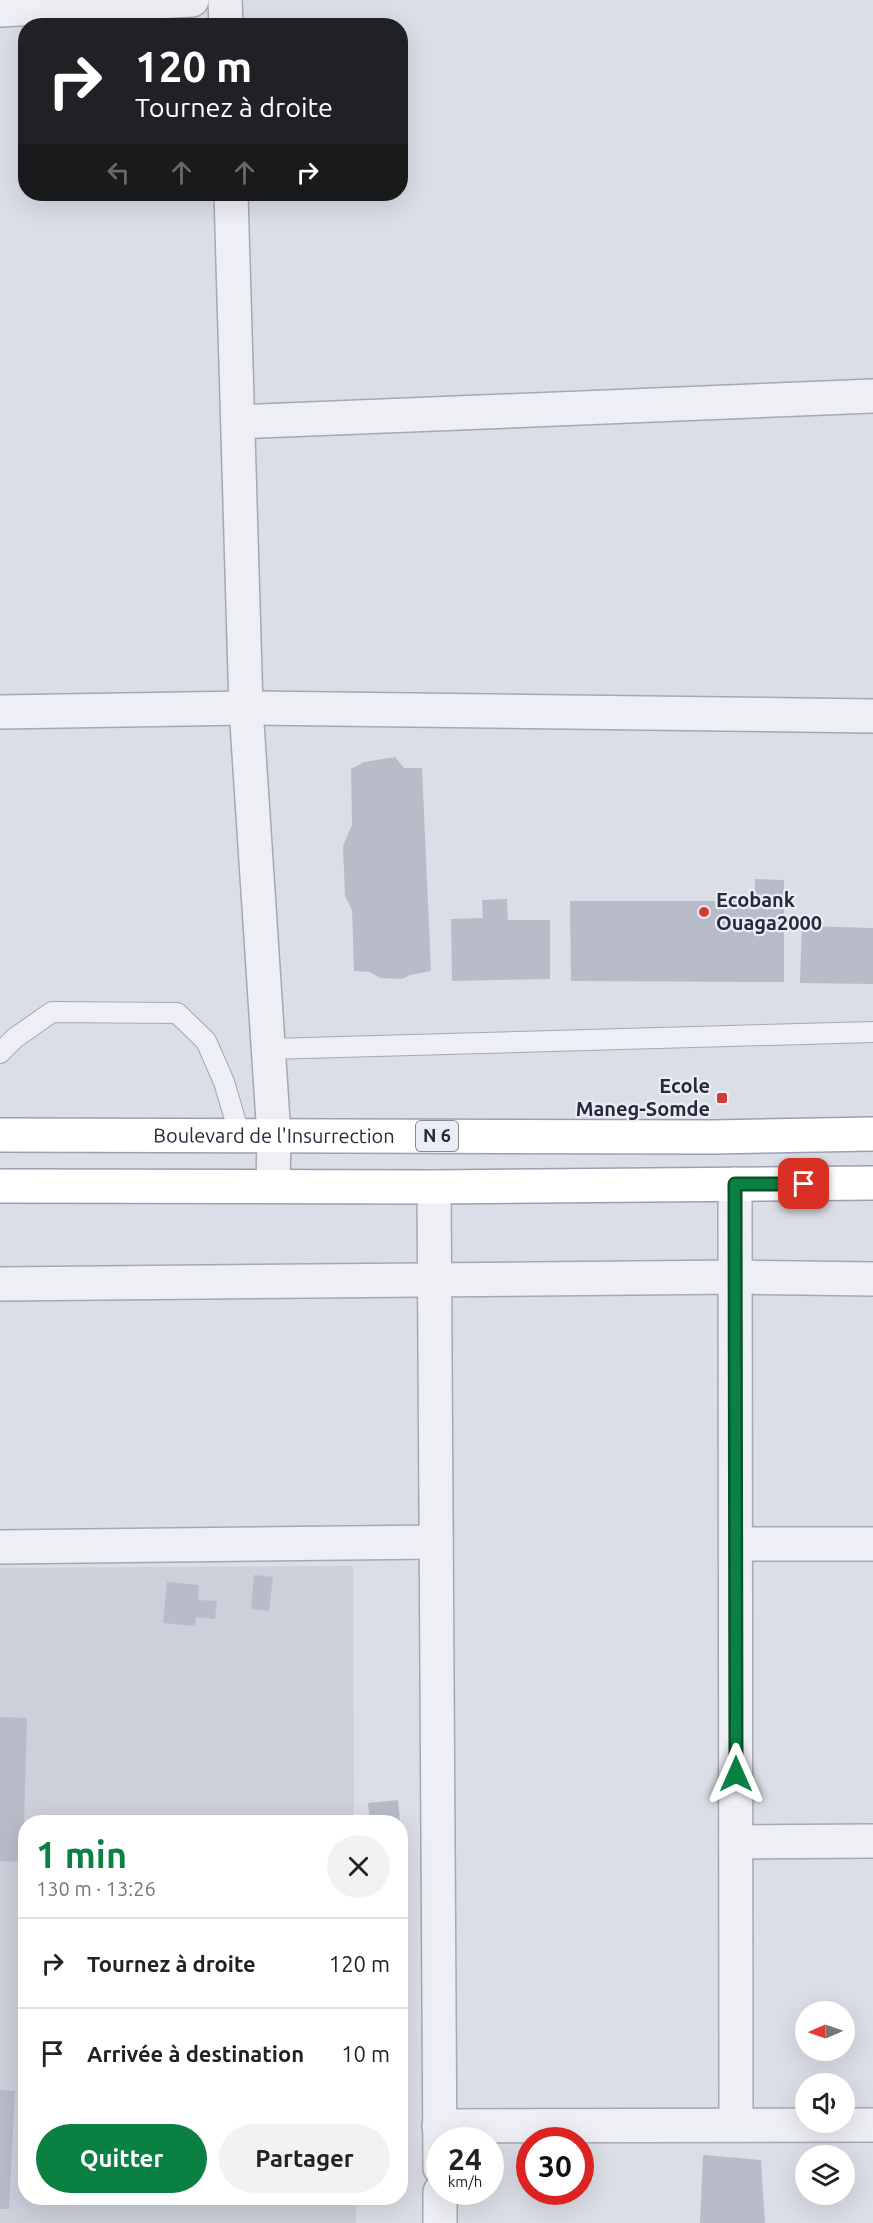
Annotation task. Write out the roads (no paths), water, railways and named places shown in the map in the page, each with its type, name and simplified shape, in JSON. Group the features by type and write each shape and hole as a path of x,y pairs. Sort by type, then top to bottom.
{"main road":[{"name":"Boulevard de l'Insurrection","path":"0,1135 714,1137 873,1134"},
{"path":"0,1186 434,1187 873,1183"}],"street":[{"path":"0,10 192,0"},
{"path":"225,0 226,18"},
{"path":"231,201 246,708 274,1136 273,1186"},
{"path":"238,422 873,396"},
{"path":"0,712 246,708 873,716"},
{"path":"735,1184 736,2125"},
{"path":"434,1187 439,2126 873,2125"},
{"path":"0,1284 735,1277 873,1279"},
{"path":"0,1547 436,1542"},
{"path":"736,1544 873,1544"},
{"path":"736,1842 873,1841"},
{"path":"440,2205 440,2223"}],"lane":[{"path":"0,1053 15,1038 52,1012 177,1013 206,1041 224,1082 240,1136"},
{"path":"269,1049 873,1032"}],"place":[{"name":"Ecobank Ouaga2000","path":"704,912"},
{"name":"Ecole Maneg-Somde","path":"722,1098"}]}
